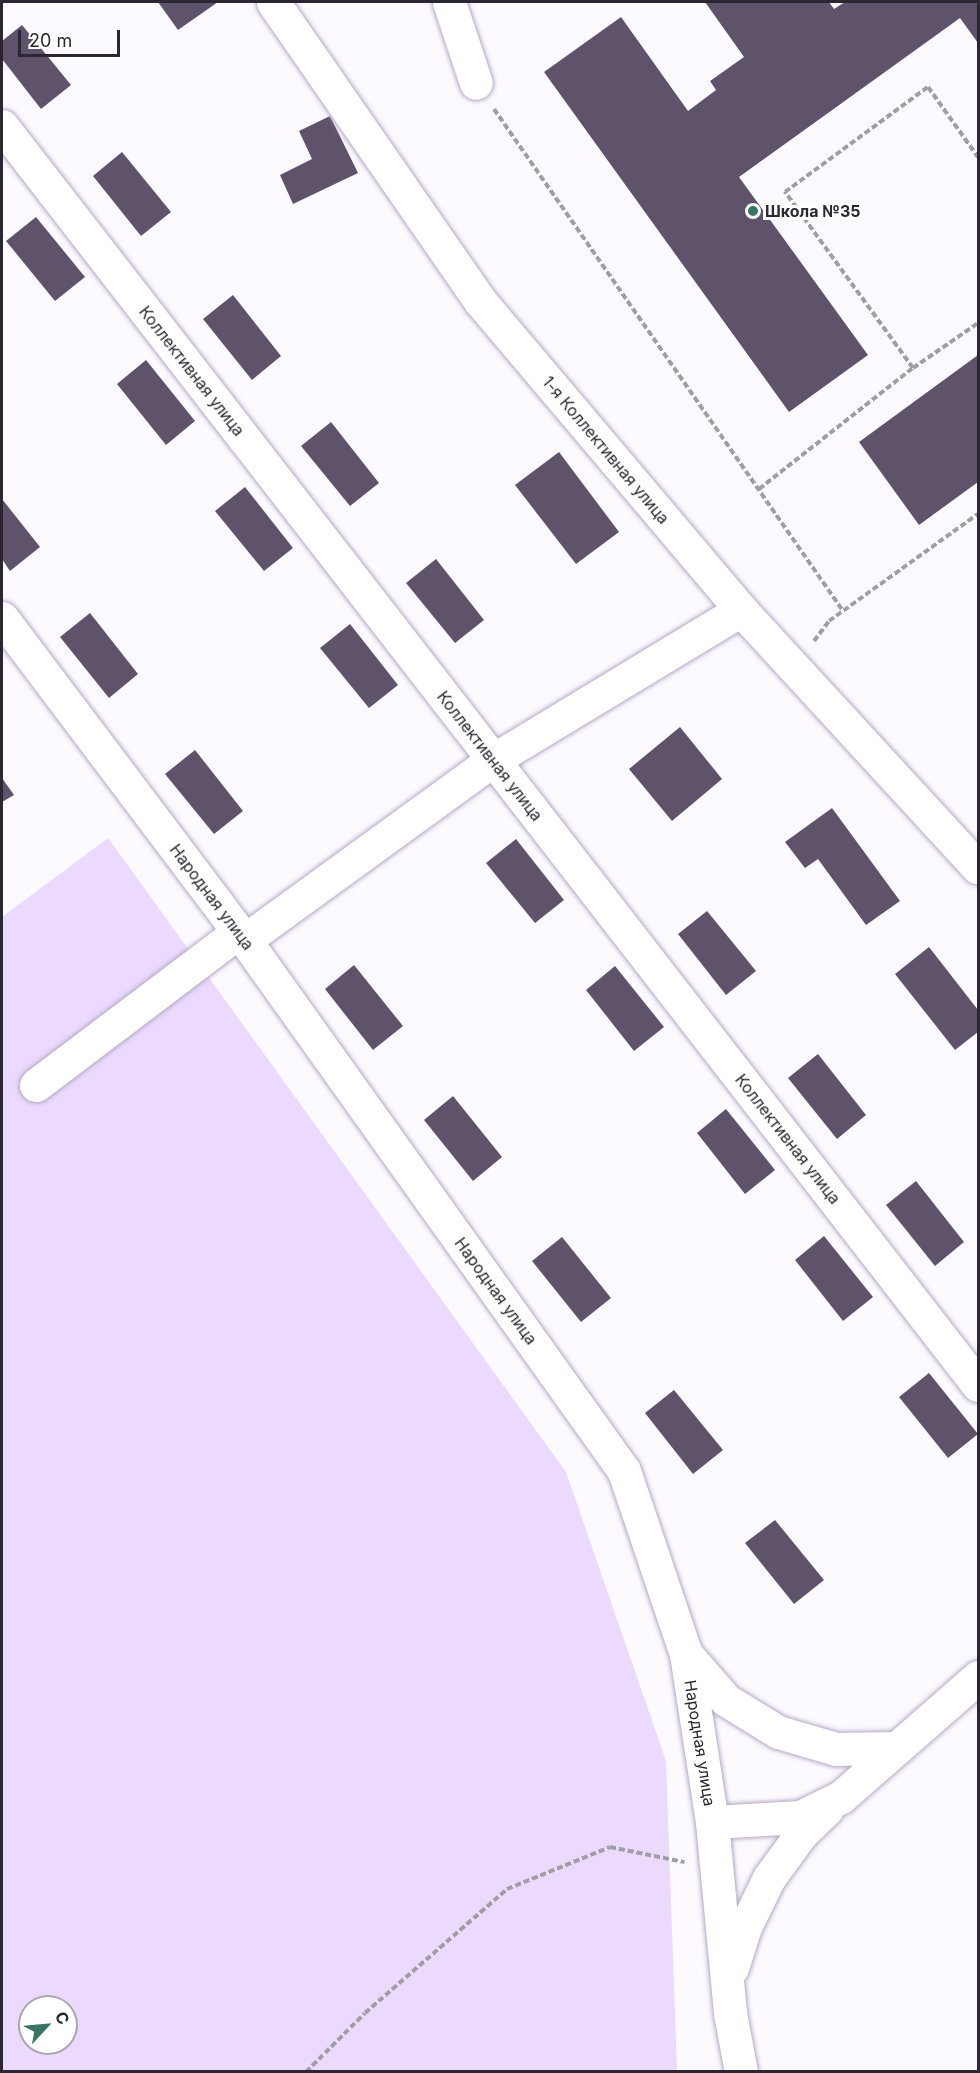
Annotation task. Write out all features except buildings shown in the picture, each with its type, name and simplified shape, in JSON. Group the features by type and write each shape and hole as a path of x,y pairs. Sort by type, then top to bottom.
{"street":[{"name":"1-я Коллективная улица","path":"273,2 480,301 741,610 978,868"},
{"path":"449,2 476,83"},
{"name":"Коллективная улица","path":"2,126 978,1385"},
{"path":"36,1085 241,936 493,760 741,610"},
{"name":"Народная улица","path":"2,618 241,936 624,1471 686,1654 712,1822 728,1984 741,2072"},
{"path":"686,1654 726,1700 778,1732 836,1749 896,1748"},
{"path":"728,1984 745,1927 769,1878 801,1834 978,1677"},
{"path":"712,1822 800,1817 842,1797"}],"path":[{"path":"476,83 843,611"},
{"path":"913,368 785,192 928,87 978,157"},
{"path":"759,489 913,368 978,323"},
{"path":"793,667 829,621 978,514"},
{"path":"306,2072 365,2013 507,1889 610,1847 717,1869"}],"shaded area":[{"path":"108,838 566,1472 666,1761 677,2071 2,2071 2,917"}],"place":[{"name":"Школа №35","path":"753,211"}]}
